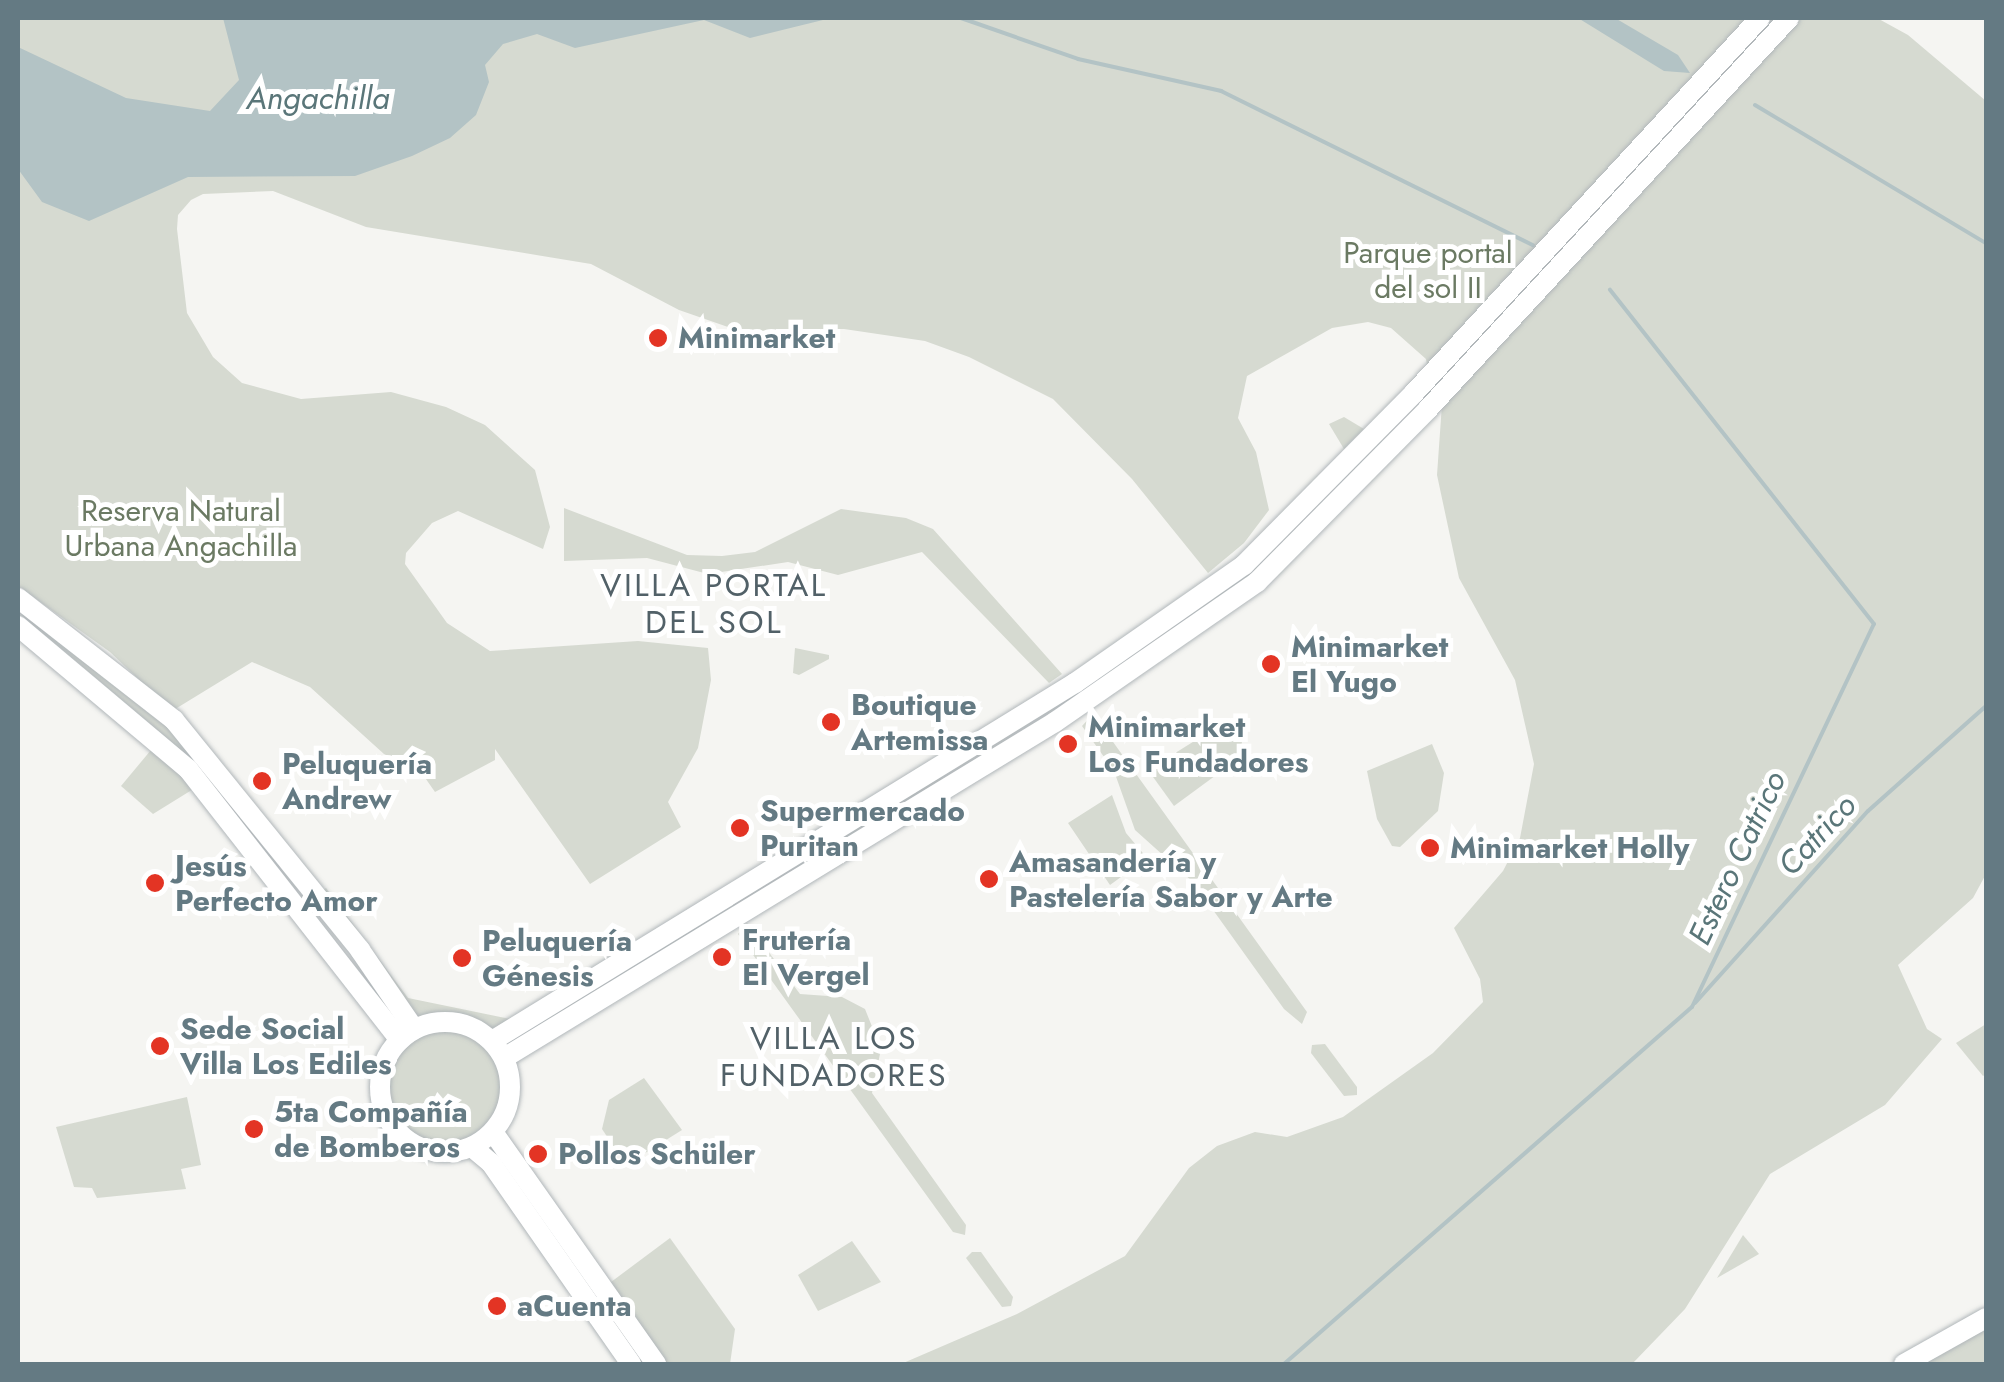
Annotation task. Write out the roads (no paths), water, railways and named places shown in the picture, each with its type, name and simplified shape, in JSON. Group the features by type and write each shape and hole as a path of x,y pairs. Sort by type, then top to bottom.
{"main road":[{"path":"498,1050 1205,594 1274,536 1429,376 1760,18"},
{"path":"498,1050 1175,644 1262,578 1428,408 1789,18"},
{"path":"18,598 174,720 360,950 407,1034"},
{"path":"18,626 188,768 407,1034"},
{"path":"463,1024 498,1050 510,1099 492,1132 472,1146 436,1152 394,1127 380,1084 407,1034 463,1024"},
{"path":"492,1132 656,1364"},
{"path":"472,1146 491,1163 631,1364"},
{"path":"1904,1364 1986,1318"}],"water":[{"name":"Angachilla","path":"223,18 831,18 750,38 704,20 575,48 537,34 503,44 485,65 489,82 476,115 450,138 355,176 188,177 89,221 42,202 18,169 18,47 126,98 210,111 239,80"},
{"path":"1578,18 1615,18 1678,55 1690,73 1664,71"}],"waterway":[{"path":"961,18 1078,59 1221,91 1533,245"},
{"name":"Catrico","path":"1755,105 1986,243"},
{"name":"Estero Catrico","path":"1284,1364 1692,1007 1874,624 1610,290"},
{"name":"Catrico","path":"1695,1003 1868,811 1986,706"}],"place":[{"name":"Minimarket","path":"658,338"},
{"name":"Minimarket El Yugo","path":"1271,664"},
{"name":"Boutique Artemissa","path":"831,722"},
{"name":"Minimarket Los Fundadores","path":"1068,744"},
{"name":"Peluquería Andrew","path":"262,781"},
{"name":"Supermercado Puritan","path":"740,828"},
{"name":"Minimarket Holly","path":"1430,848"},
{"name":"Amasandería y Pastelería Sabor y Arte","path":"989,879"},
{"name":"Jesús Perfecto Amor","path":"155,883"},
{"name":"Frutería El Vergel","path":"722,957"},
{"name":"Peluquería Génesis","path":"462,958"},
{"name":"Sede Social Villa Los Ediles","path":"160,1046"},
{"name":"5ta Compañía de Bomberos","path":"254,1129"},
{"name":"Pollos Schüler","path":"538,1154"},
{"name":"aCuenta","path":"497,1306"}],"district":[{"name":"VILLA PORTAL DEL SOL","path":"714,604"},
{"name":"VILLA LOS FUNDADORES","path":"834,1058"}],"park label":[{"name":"Parque portal del sol II","path":"1428,270"},
{"name":"Reserva Natural Urbana Angachilla","path":"181,528"}]}
